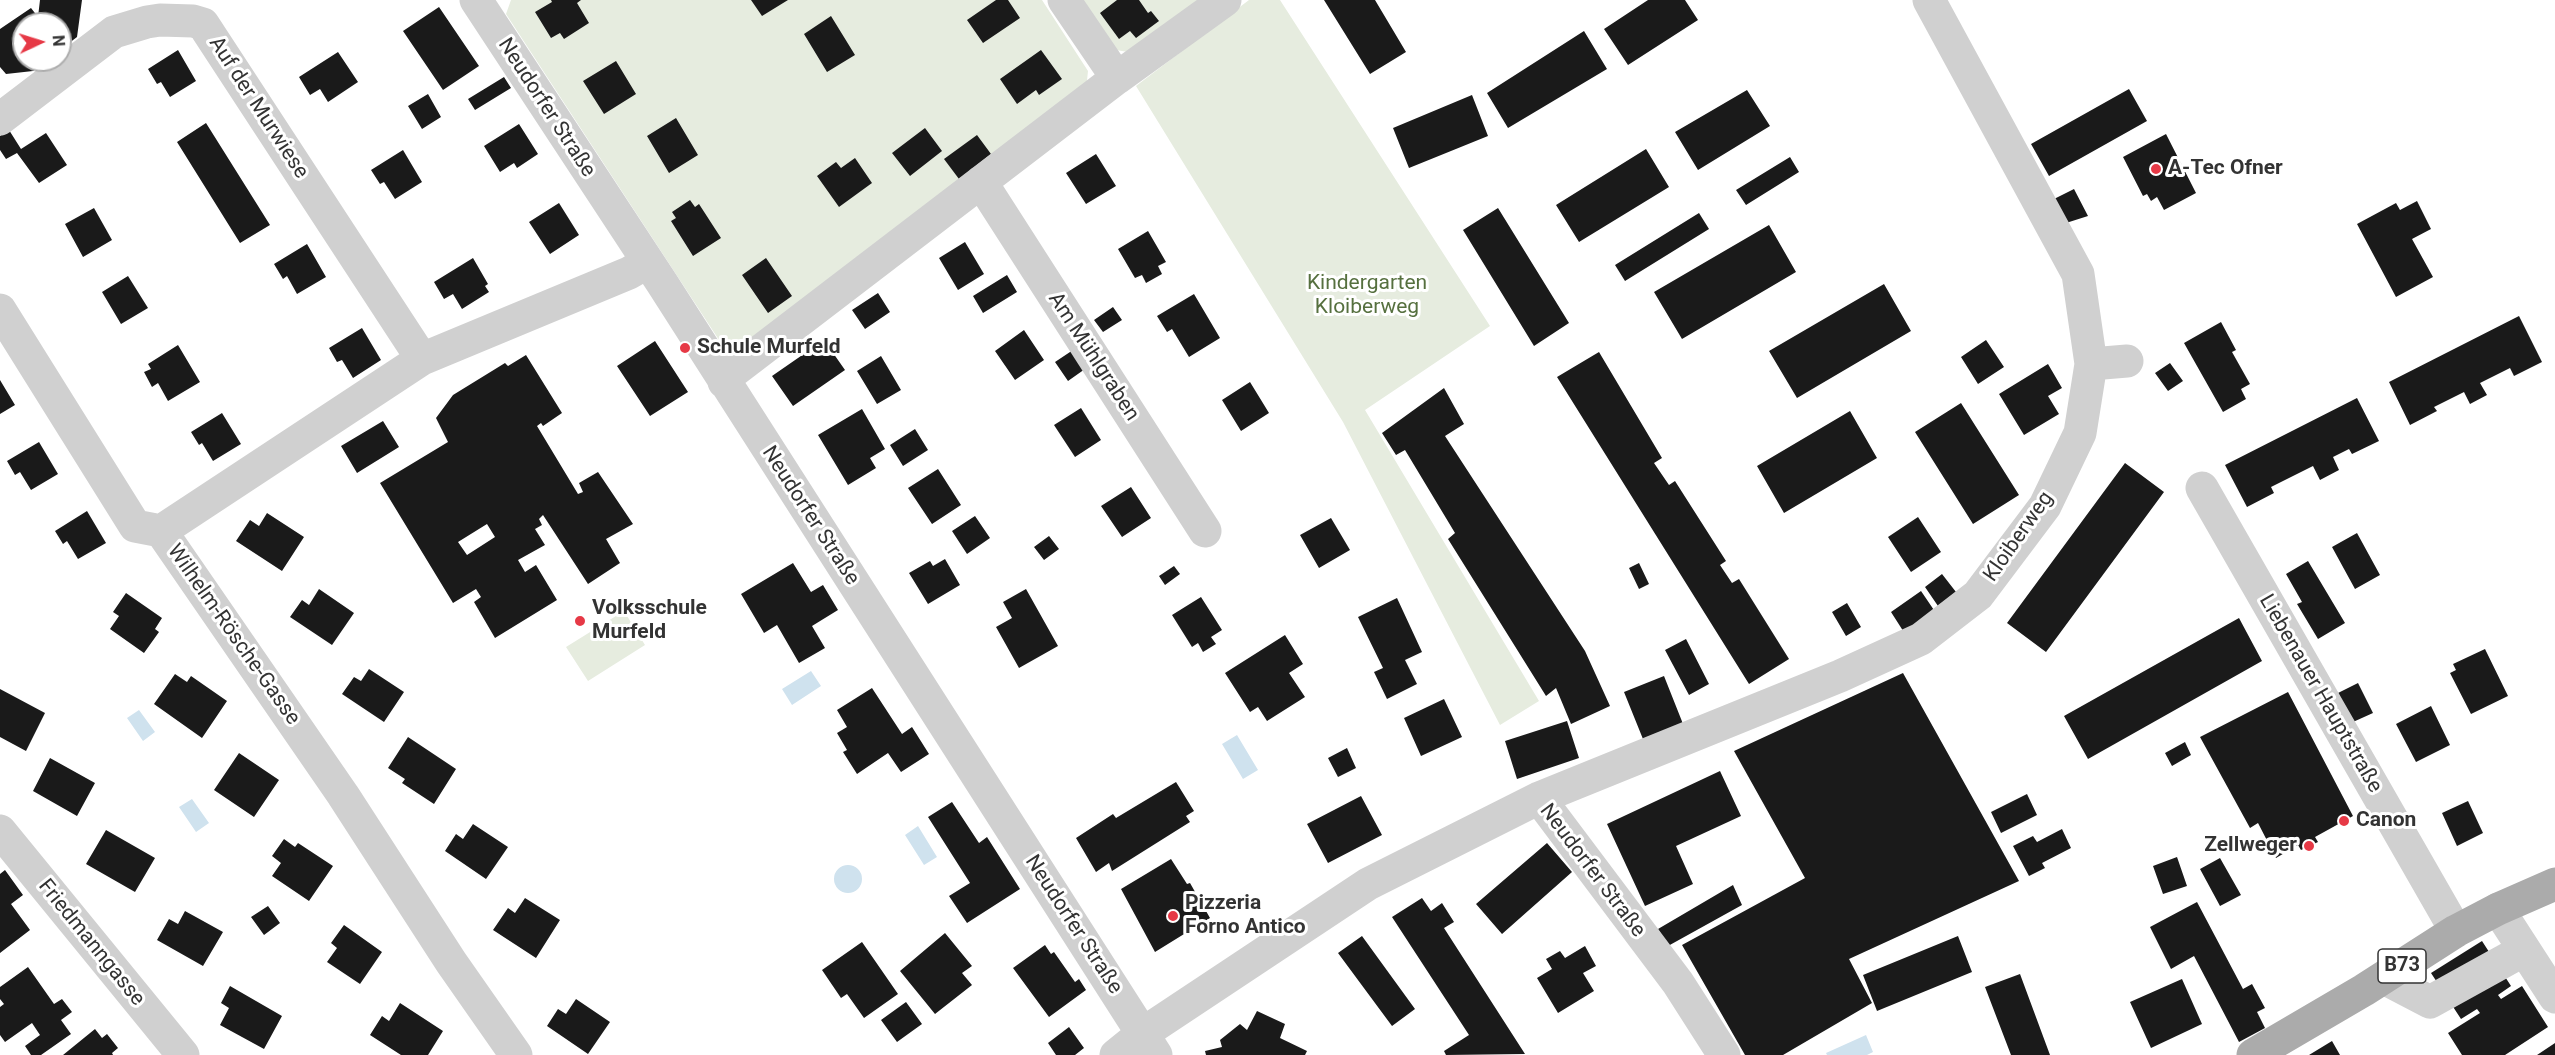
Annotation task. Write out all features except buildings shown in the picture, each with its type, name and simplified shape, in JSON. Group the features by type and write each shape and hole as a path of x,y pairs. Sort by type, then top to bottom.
{"main road":[{"name":"B73","path":"2253,1055 2384,978 2456,931 2498,909 2555,884"}],"street":[{"name":"Neudorfer Straße","path":"477,0 648,262 1149,1044"},
{"path":"1064,0 1117,78"},
{"path":"724,381 734,371 1117,78 1225,0"},
{"name":"Kloiberweg","path":"1539,798 1840,676 1921,639 1978,595 2045,506 2080,433 2091,364 2078,274 1929,0"},
{"name":"Auf der Murwiese","path":"0,119 114,32 160,20 193,21 203,24 422,359"},
{"name":"Am Mühlgraben","path":"981,182 1205,531"},
{"name":"Wilhelm-Rösche-Gasse","path":"516,1055 343,795 161,531 422,359 629,273 648,262"},
{"path":"0,310 135,526 161,531"},
{"path":"2091,364 2127,361"},
{"name":"Liebenauer Hauptstraße","path":"2202,488 2456,931"},
{"name":"Neudorfer Straße","path":"1116,1055 1149,1044 1368,884 1539,798 1678,983 1724,1055"},
{"name":"Friedmanngasse","path":"0,831 183,1055"},
{"path":"2498,909 2555,997"},
{"path":"2384,978 2430,1002 2524,950"}],"green space":[{"path":"511,0 1042,0 1088,71 1086,90 744,347 721,343 506,14"},
{"path":"1079,0 1212,0 1140,54 1110,49"},
{"name":"Kindergarten Kloiberweg","path":"1249,0 1280,0 1490,326 1365,410 1539,701 1500,725 1343,422 1136,86"},
{"path":"624,611 645,645 588,681 566,647"}],"water":[{"path":"811,671 821,686 792,705 782,689"},
{"path":"139,710 155,732 143,741 127,718"},
{"path":"1237,735 1258,770 1243,779 1222,744"},
{"path":"192,799 209,823 196,832 179,807"},
{"path":"918,826 937,857 924,865 905,835"},
{"path":"848,865 858,869 862,879 858,889 848,893 838,889 834,879 838,869"},
{"path":"1866,1035 1873,1052 1867,1055 1827,1055 1826,1053"}],"place":[{"name":"A-Tec Ofner","path":"2156,169"},
{"name":"Schule Murfeld","path":"685,348"},
{"name":"Volksschule Murfeld","path":"580,621"},
{"name":"Canon","path":"2344,821"},
{"name":"Zellweger","path":"2309,846"},
{"name":"Pizzeria Forno Antico","path":"1173,916"}]}
